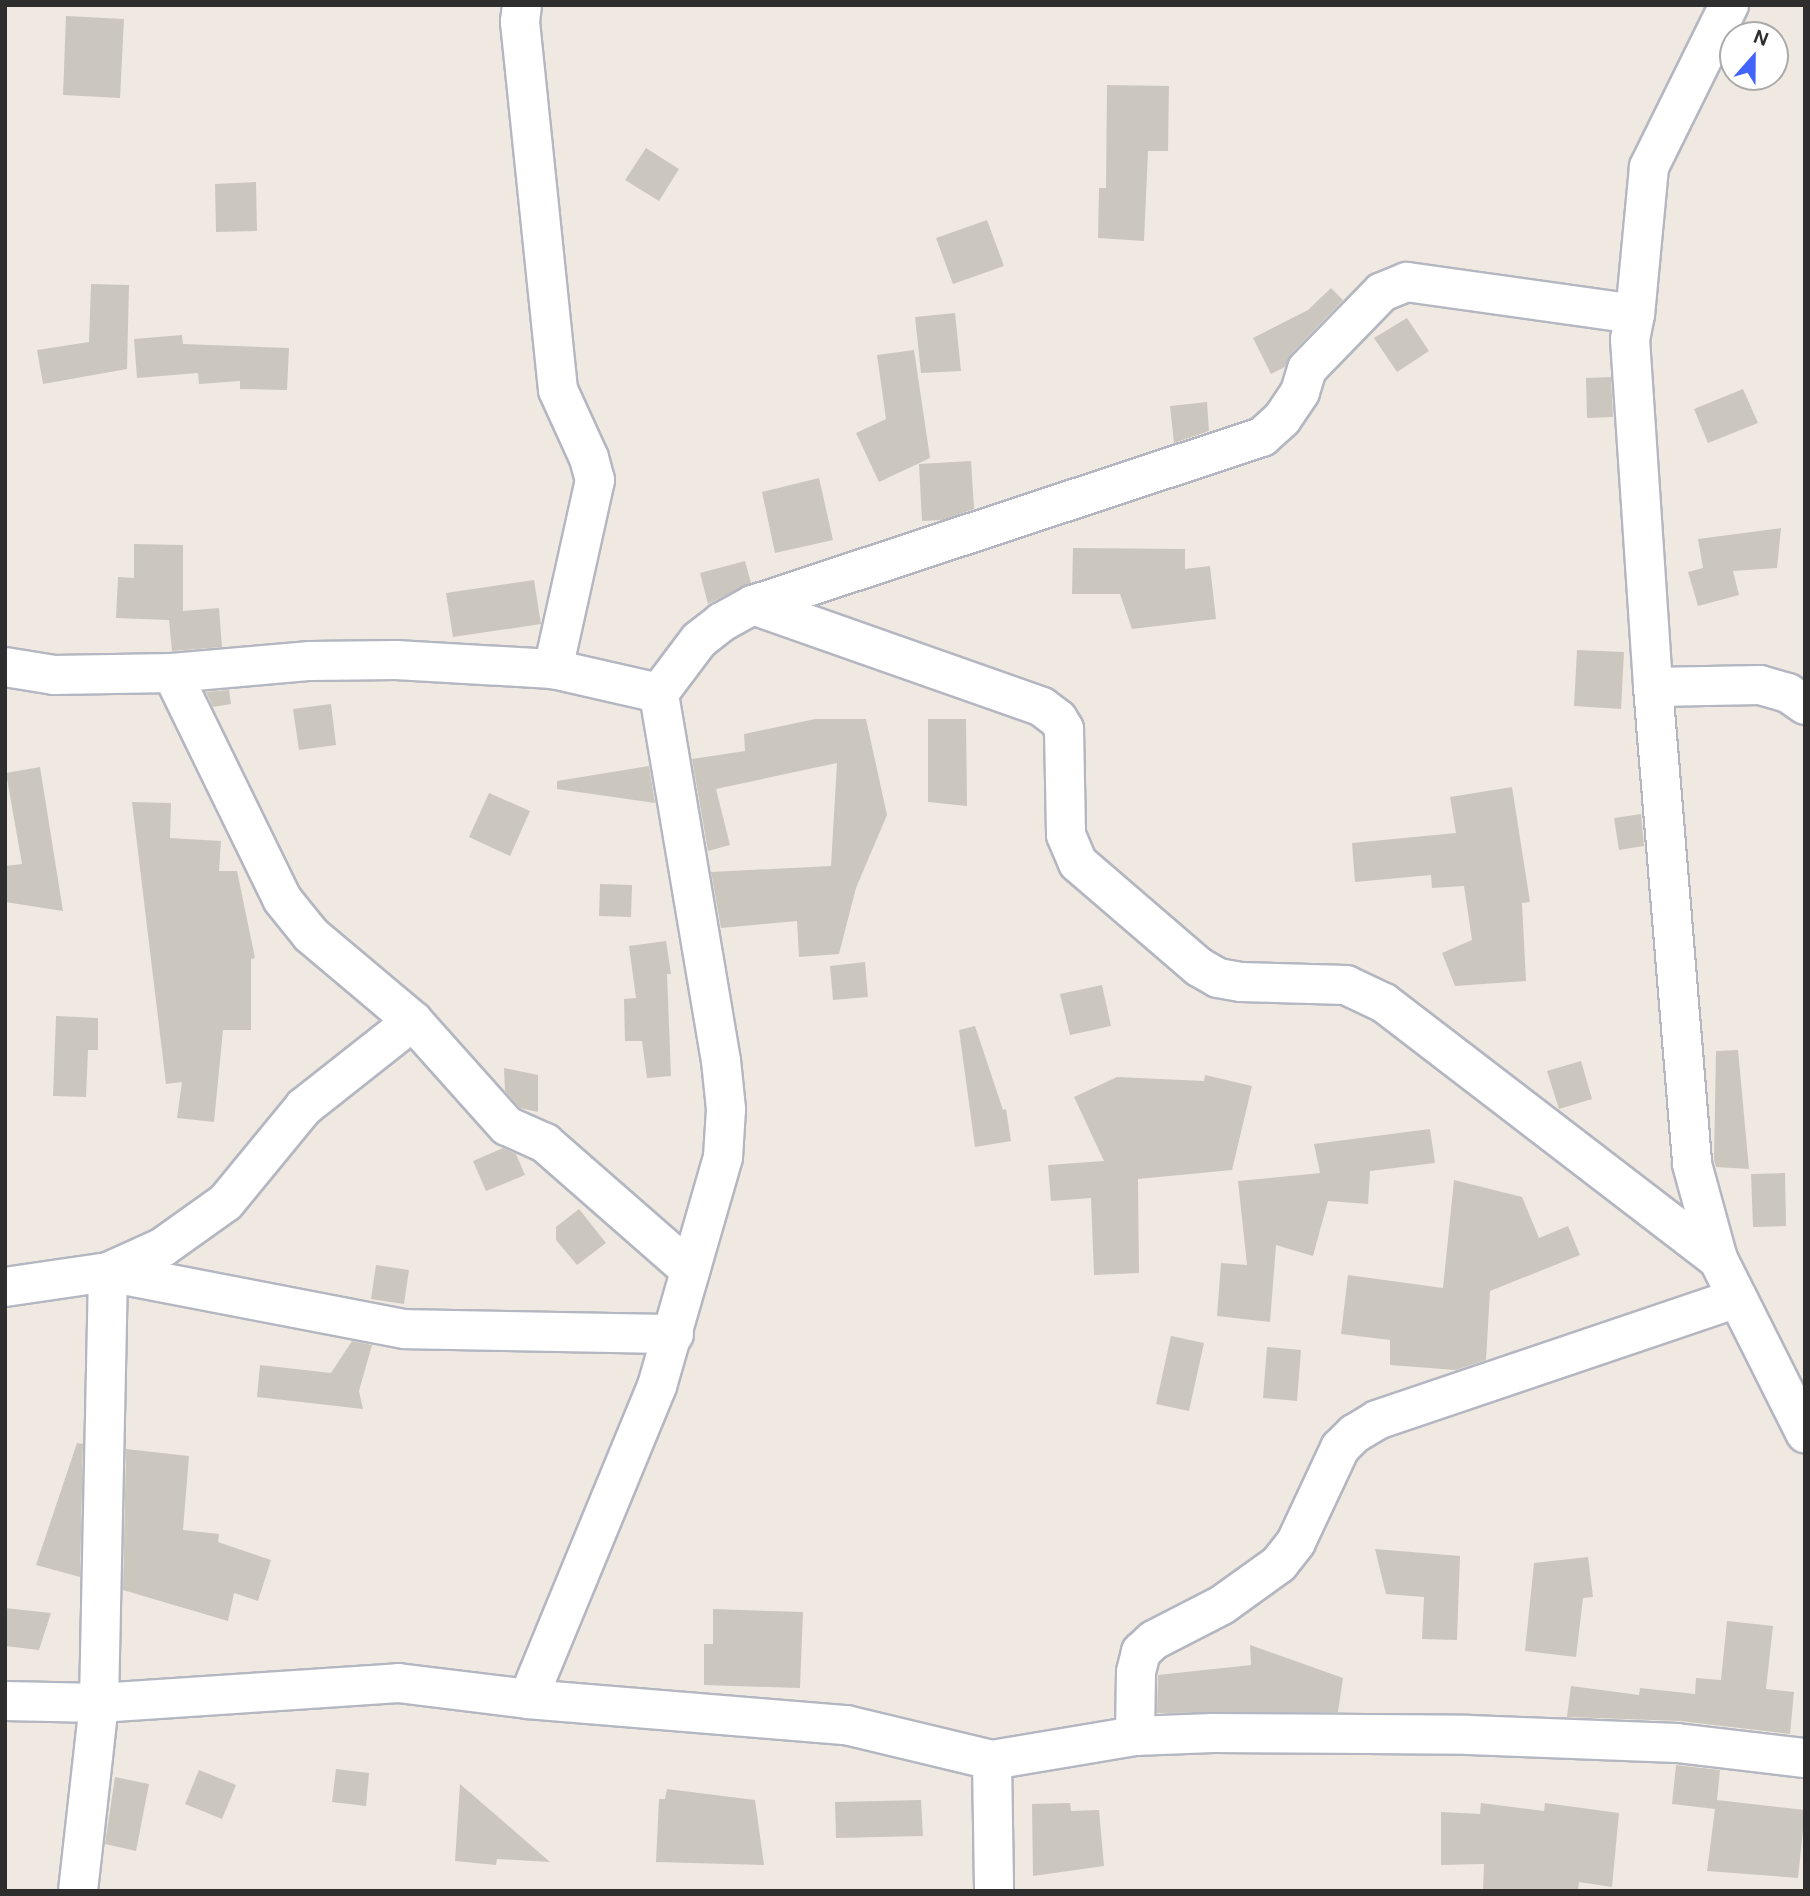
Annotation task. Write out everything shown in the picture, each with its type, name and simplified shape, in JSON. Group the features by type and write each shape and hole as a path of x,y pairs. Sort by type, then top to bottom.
{"street":[{"path":"522,5 520,22 558,390 589,458 595,480 553,669"},
{"path":"1729,5 1649,167 1635,314 1630,339 1653,687 1692,1164 1718,1259 1805,1433"},
{"path":"528,1699 657,1386 723,1157 726,1109 721,1061 659,693 699,640 722,622 753,605 1262,437 1282,419 1300,392 1307,369 1382,292 1407,282 1635,314"},
{"path":"753,605 1042,707 1058,719 1064,729 1066,835 1077,863 1199,967 1218,978 1241,982 1346,985 1384,1003 1718,1259"},
{"path":"5,667 54,676 172,673 310,661 396,660 553,669 659,693"},
{"path":"172,673 282,899 311,935 413,1021 507,1126 545,1143 690,1270"},
{"path":"1653,687 1760,685 1788,693 1805,705"},
{"path":"5,1287 108,1272 163,1247 226,1202 304,1107 413,1021"},
{"path":"108,1272 405,1329 674,1334"},
{"path":"78,1891 99,1703 108,1272"},
{"path":"1136,1735 1136,1672 1141,1653 1154,1640 1222,1605 1279,1564 1296,1542 1340,1448 1354,1434 1377,1420 1737,1298"},
{"path":"5,1701 99,1703 398,1683 528,1699 846,1725 992,1760 1136,1735 1213,1733 1497,1736 1677,1743 1805,1758"},
{"path":"992,1760 993,1891"}],"building":[{"path":"66,16 124,19 120,98 63,95"},
{"path":"1107,85 1169,86 1168,151 1148,151 1144,241 1098,238 1099,188 1106,188"},
{"path":"646,148 679,169 659,201 625,180"},
{"path":"256,182 257,231 216,232 215,184"},
{"path":"987,220 1004,266 953,284 936,238"},
{"path":"91,284 129,285 127,369 43,384 37,350 89,342"},
{"path":"1331,288 1343,300 1291,354 1285,367 1271,374 1253,338 1308,310"},
{"path":"955,313 961,371 921,373 915,317"},
{"path":"1407,318 1429,351 1397,372 1374,338"},
{"path":"182,335 183,344 289,348 287,390 240,389 240,381 199,384 198,373 137,378 134,339"},
{"path":"914,350 930,458 879,482 856,433 886,419 877,355"},
{"path":"1611,377 1613,417 1587,418 1586,378"},
{"path":"1743,389 1758,423 1708,443 1694,409"},
{"path":"1207,402 1209,431 1174,443 1170,406"},
{"path":"971,461 974,509 942,520 922,521 919,464"},
{"path":"819,478 833,540 775,553 762,492"},
{"path":"1781,528 1777,568 1733,571 1739,595 1698,606 1688,572 1703,568 1698,539"},
{"path":"134,544 183,545 183,611 219,608 222,647 172,651 169,620 116,618 118,577 134,578"},
{"path":"1073,548 1185,549 1185,569 1210,566 1216,619 1132,629 1120,594 1072,594"},
{"path":"745,561 751,583 708,604 700,573"},
{"path":"534,580 541,624 453,637 446,593"},
{"path":"1577,650 1624,652 1621,709 1574,706"},
{"path":"229,690 231,704 213,707 206,692"},
{"path":"331,704 336,745 299,750 293,709"},
{"path":"815,719 866,719 887,815 856,888 839,954 799,957 797,921 721,928 711,872 831,866 837,763 716,789 730,845 708,851 692,759 745,751 744,734"},
{"path":"928,719 966,719 967,806 928,802"},
{"path":"649,766 655,803 557,789 557,781"},
{"path":"40,767 63,911 5,902 5,866 22,864 6,773"},
{"path":"1512,787 1530,902 1522,903 1526,981 1455,986 1442,953 1472,940 1464,886 1432,888 1431,875 1355,882 1352,843 1456,833 1450,797"},
{"path":"489,793 530,811 510,856 469,837"},
{"path":"132,802 171,803 170,838 221,841 219,871 237,871 255,958 251,959 251,1030 223,1030 214,1122 177,1118 182,1082 166,1084"},
{"path":"1641,814 1644,846 1619,850 1614,818"},
{"path":"600,884 632,885 631,917 599,916"},
{"path":"666,941 671,974 667,974 671,1076 647,1078 642,1041 625,1041 624,999 636,998 629,946"},
{"path":"865,962 868,997 833,1000 830,966"},
{"path":"1102,985 1111,1026 1070,1035 1060,994"},
{"path":"56,1016 98,1018 98,1050 88,1050 86,1097 53,1096"},
{"path":"975,1026 1003,1110 1006,1109 1011,1141 975,1147 959,1030"},
{"path":"1738,1050 1749,1169 1716,1167 1714,1160 1716,1051"},
{"path":"1581,1061 1592,1099 1559,1109 1547,1071"},
{"path":"504,1068 538,1075 538,1112 520,1108 505,1091"},
{"path":"1205,1075 1252,1086 1232,1170 1138,1179 1139,1273 1094,1275 1091,1198 1051,1201 1048,1165 1104,1161 1074,1097 1117,1077 1204,1081"},
{"path":"1430,1129 1435,1163 1370,1171 1368,1204 1328,1201 1313,1256 1276,1245 1270,1322 1217,1316 1221,1263 1247,1265 1238,1181 1320,1173 1314,1144"},
{"path":"503,1148 516,1154 525,1175 486,1191 473,1161"},
{"path":"1785,1173 1786,1226 1753,1227 1751,1174"},
{"path":"1454,1180 1522,1197 1539,1238 1568,1226 1580,1255 1490,1291 1486,1360 1456,1370 1390,1365 1390,1340 1341,1334 1348,1275 1443,1288"},
{"path":"579,1209 606,1243 577,1265 556,1240 556,1227"},
{"path":"376,1265 409,1270 404,1304 371,1299"},
{"path":"1171,1336 1204,1343 1189,1411 1156,1404"},
{"path":"352,1341 372,1345 359,1391 363,1409 257,1397 260,1365 331,1373"},
{"path":"1267,1347 1301,1350 1297,1401 1263,1398"},
{"path":"77,1443 83,1444 80,1577 36,1565"},
{"path":"126,1449 189,1456 183,1530 219,1534 218,1542 271,1560 258,1601 234,1593 228,1621 123,1590"},
{"path":"1375,1549 1460,1556 1457,1640 1422,1639 1424,1597 1386,1594"},
{"path":"1588,1557 1593,1597 1583,1598 1576,1657 1525,1651 1534,1563"},
{"path":"5,1608 51,1613 39,1650 5,1646"},
{"path":"713,1609 803,1612 800,1688 704,1685 704,1644 713,1644"},
{"path":"1727,1621 1773,1626 1766,1689 1794,1692 1790,1734 1680,1721 1567,1717 1571,1686 1639,1695 1640,1688 1695,1694 1696,1678 1721,1680"},
{"path":"1250,1645 1343,1678 1338,1712 1157,1713 1158,1675 1251,1665"},
{"path":"1676,1765 1720,1770 1717,1800 1805,1810 1798,1878 1707,1871 1715,1809 1672,1804"},
{"path":"336,1769 369,1773 366,1806 332,1802"},
{"path":"199,1770 236,1785 222,1819 185,1804"},
{"path":"115,1777 149,1784 136,1851 105,1844"},
{"path":"460,1784 550,1862 497,1859 496,1865 455,1861"},
{"path":"667,1789 755,1800 764,1865 656,1862 659,1799 665,1799"},
{"path":"921,1800 923,1836 836,1838 835,1802"},
{"path":"1070,1803 1071,1811 1099,1810 1104,1866 1033,1876 1032,1804"},
{"path":"1481,1803 1544,1811 1545,1803 1619,1813 1612,1887 1579,1882 1578,1891 1483,1891 1484,1864 1441,1865 1441,1812 1480,1814"}]}
